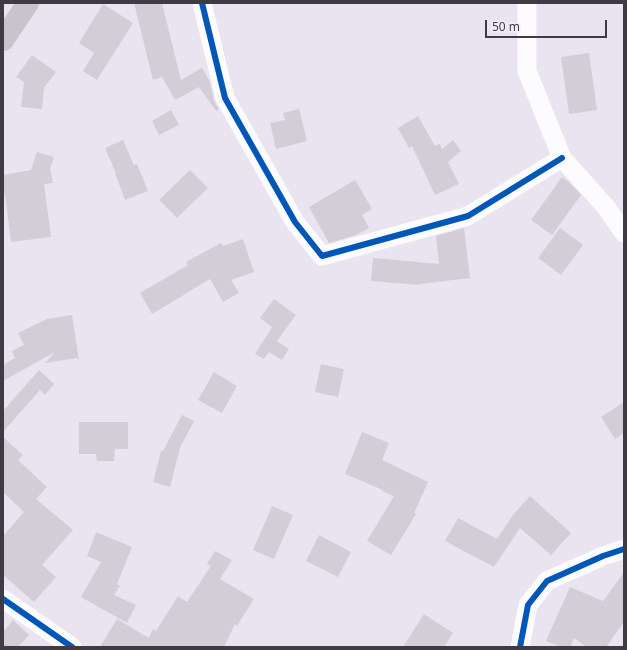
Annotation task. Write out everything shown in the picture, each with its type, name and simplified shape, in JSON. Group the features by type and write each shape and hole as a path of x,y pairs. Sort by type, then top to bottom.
{"main road":[{"path":"3,40 28,3"}],"street":[{"path":"202,3 225,98 295,222 322,256 468,216 562,158"},
{"path":"527,3 527,71 562,158 606,207 624,233"},
{"path":"520,647 528,605 547,581 603,556 624,549"},
{"path":"3,600 72,647"}],"building":[{"path":"134,3 162,3 181,80 202,68 210,82 214,101 219,109 216,111 199,87 175,100 162,77 153,80"},
{"path":"103,4 133,23 97,80 83,71 94,53 79,43"},
{"path":"589,53 597,110 569,114 561,57"},
{"path":"32,55 56,72 44,88 42,109 21,107 24,82 16,77"},
{"path":"299,109 307,141 276,149 270,123 285,120 283,113"},
{"path":"171,110 179,125 159,135 152,121"},
{"path":"418,116 435,146 440,144 442,149 453,140 461,151 448,162 459,184 435,195 412,146 409,148 398,128"},
{"path":"123,140 134,165 137,164 148,191 125,200 116,173 105,148"},
{"path":"37,152 54,157 50,169 53,183 44,184 51,237 11,242 5,195 3,195 3,175 31,170"},
{"path":"190,170 208,188 177,218 159,200"},
{"path":"562,177 581,195 552,235 531,220"},
{"path":"355,180 372,209 362,215 369,228 356,235 329,243 309,207"},
{"path":"464,228 470,278 420,285 371,281 373,258 439,264 436,236"},
{"path":"560,228 583,245 561,275 538,258"},
{"path":"243,239 254,272 231,280 239,293 223,302 210,279 152,314 140,293 188,265 186,262 221,243 223,246"},
{"path":"274,299 296,315 277,341 289,349 282,360 269,352 264,359 255,354 272,327 260,318"},
{"path":"72,315 79,361 77,358 45,363 55,352 3,381 3,365 15,358 12,351 24,345 18,333 47,319"},
{"path":"321,364 344,369 338,397 315,392"},
{"path":"39,370 54,384 45,395 40,390 3,432 3,411"},
{"path":"214,372 237,386 222,413 198,400"},
{"path":"624,402 624,433 615,439 601,417"},
{"path":"182,415 194,421 180,448 170,487 153,482 161,451 163,451"},
{"path":"79,422 128,422 128,449 115,449 114,461 97,461 96,454 79,454"},
{"path":"362,432 389,443 382,460 428,482 414,513 416,514 391,555 367,541 394,496 345,474"},
{"path":"3,437 23,455 18,460 47,487 36,499 73,530 42,565 56,577 34,602 3,575 3,536 24,512 3,492"},
{"path":"530,496 571,533 551,555 520,528 494,567 445,541 458,518 497,539 513,515"},
{"path":"272,506 293,515 274,559 253,550"},
{"path":"96,532 132,547 117,584 120,586 114,595 136,605 127,623 81,597 101,562 87,556"},
{"path":"319,535 351,552 338,577 306,561"},
{"path":"215,551 232,560 220,579 254,599 237,626 235,624 224,647 100,647 117,619 149,638 153,629 156,631 178,596 187,602 211,566 207,564"},
{"path":"624,572 624,622 606,647 587,647 574,638 570,647 561,647 546,641 570,587 603,601"},
{"path":"424,614 453,633 444,647 403,647"},
{"path":"13,620 29,635 18,647 3,647 3,632"}],"cycle path":[{"path":"202,3 225,98 295,222 322,256 468,216 562,158"},
{"path":"520,647 528,605 547,581 603,556 624,549"},
{"path":"3,599 72,647"}]}
